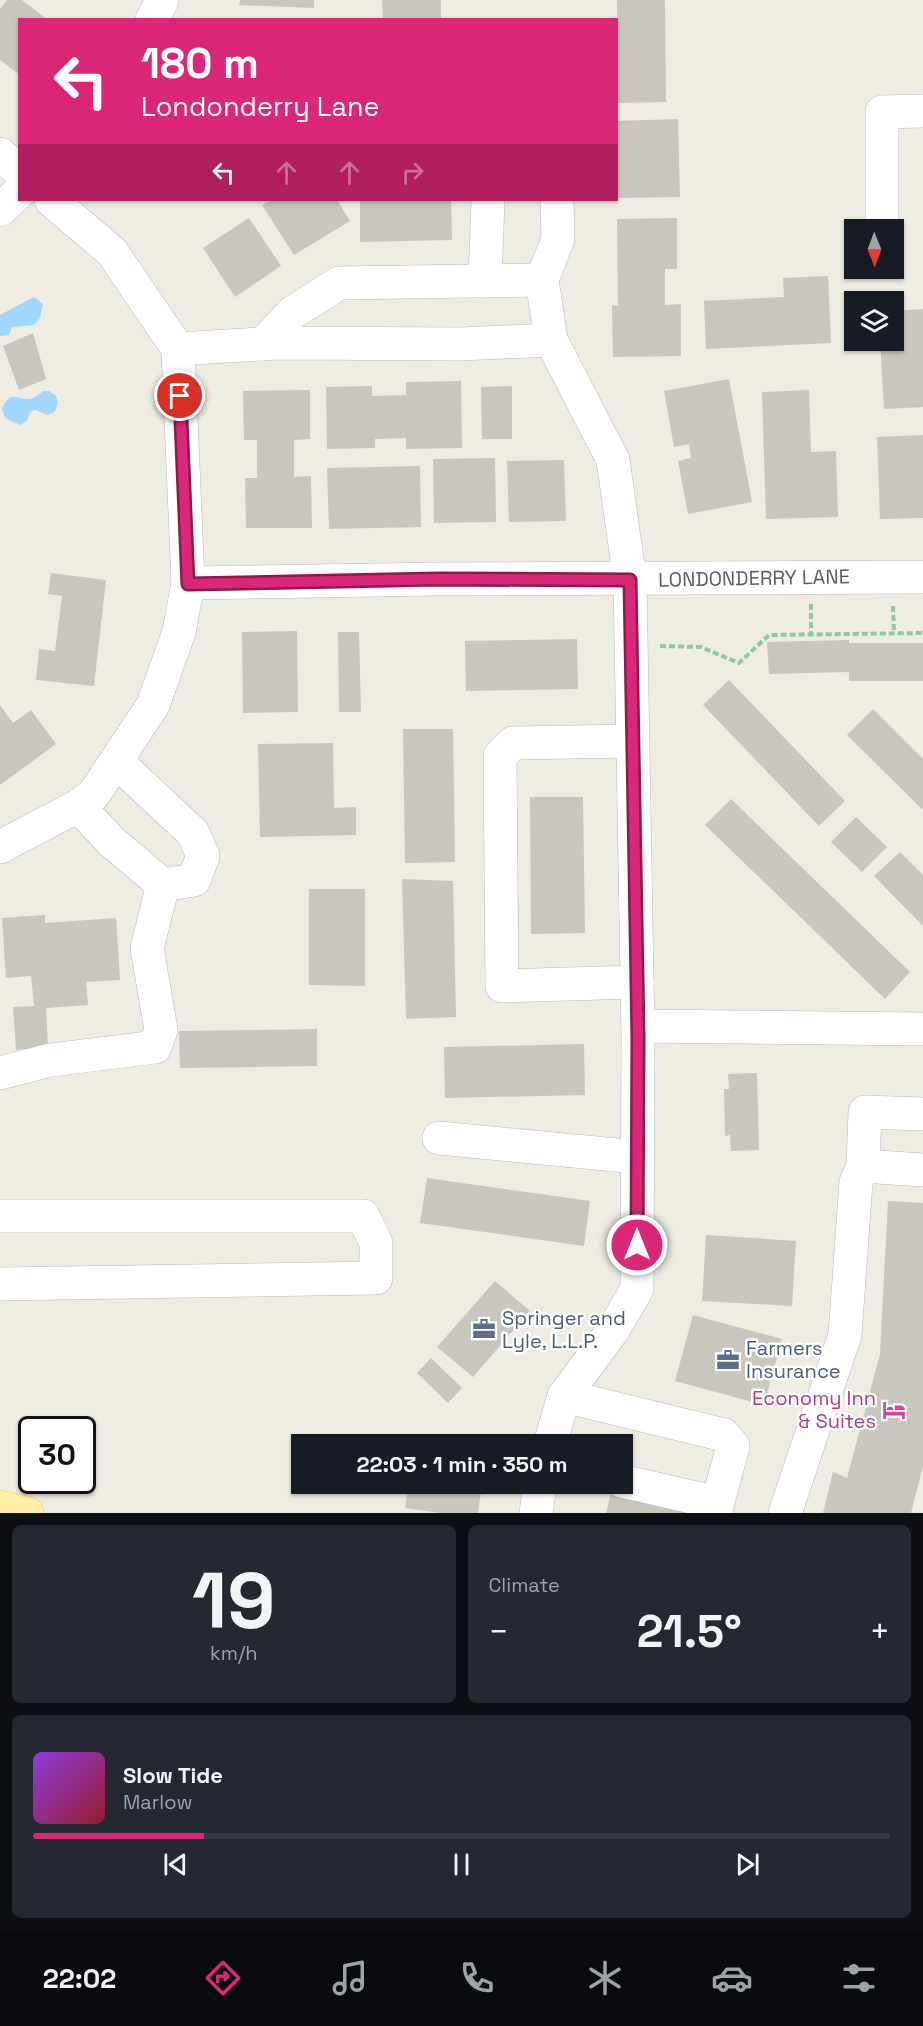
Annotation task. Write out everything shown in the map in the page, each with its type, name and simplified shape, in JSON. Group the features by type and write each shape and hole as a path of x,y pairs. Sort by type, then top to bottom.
{"main road":[{"path":"0,1507 27,1513"}],"street":[{"path":"153,18 162,0"},
{"path":"882,219 882,112 923,111"},
{"path":"0,154 18,170"},
{"path":"0,210 18,193"},
{"path":"0,847 78,807 94,794 117,762 153,705 179,632 188,584 178,349 112,252 52,201"},
{"path":"485,281 488,201"},
{"path":"553,1434 564,1396 613,1330 637,1289 638,1026 630,580 613,460 550,340 542,280 558,239 557,201"},
{"path":"263,344 292,313 339,283 542,280"},
{"path":"178,349 263,344 461,344 550,340"},
{"name":"LONDONDERRY LANE","path":"188,584 438,579 923,577"},
{"path":"633,741 513,743 500,756 502,986 637,982"},
{"path":"78,807 112,842 163,885 194,880 203,856 193,832 117,762"},
{"path":"0,1072 50,1060 155,1047 161,1030 147,948 163,885"},
{"path":"638,1026 923,1029"},
{"path":"785,1513 830,1387 845,1335 856,1182 862,1166 865,1112 923,1114"},
{"path":"439,1138 637,1157"},
{"path":"862,1166 923,1170"},
{"path":"0,1216 363,1216 376,1243 376,1278 0,1284"},
{"path":"564,1396 724,1435 733,1446 716,1508 633,1484"},
{"path":"536,1513 539,1494"}],"path":[{"path":"893,599 894,633"},
{"path":"810,600 811,634"},
{"path":"659,646 701,647 739,663 769,635 923,633"}],"water":[{"path":"34,297 43,304 40,318 34,325 12,327 9,335 0,336 0,315"},
{"path":"43,391 49,391 56,396 58,402 55,412 48,415 35,410 30,412 27,421 20,425 5,418 2,409 8,399 13,397 30,399"}],"building":[{"path":"7,0 22,0 45,18 18,18 18,74 0,60 0,9"},
{"path":"240,0 314,0 314,8 239,5"},
{"path":"382,0 441,0 441,18 383,18"},
{"path":"617,0 665,0 666,102 618,103"},
{"path":"678,119 680,197 618,198 618,121"},
{"path":"270,201 338,201 350,221 294,255 262,205"},
{"path":"360,201 451,201 452,240 360,242"},
{"path":"249,218 281,266 235,297 203,248"},
{"path":"677,218 677,269 665,269 665,305 681,304 681,356 613,357 612,305 618,306 617,219"},
{"path":"828,276 831,343 706,349 704,301 784,297 783,278"},
{"path":"923,309 923,407 884,409 881,351 904,351 904,310"},
{"path":"33,333 46,379 19,390 3,346"},
{"path":"729,379 752,502 688,514 678,461 691,458 689,444 674,447 664,391"},
{"path":"461,381 462,448 406,449 406,438 375,439 375,448 327,449 326,387 372,386 372,396 406,395 406,382"},
{"path":"512,386 512,439 482,439 481,387"},
{"path":"310,390 310,439 294,440 294,477 311,476 312,528 246,528 245,478 257,478 257,440 244,440 243,391"},
{"path":"809,390 811,452 836,451 838,517 766,519 762,392"},
{"path":"923,435 923,518 880,519 877,437"},
{"path":"495,458 496,522 434,523 433,459"},
{"path":"564,460 566,521 509,522 507,461"},
{"path":"420,466 421,527 329,529 327,468"},
{"path":"51,573 106,580 94,686 36,680 39,649 55,651 62,596 48,594"},
{"path":"297,631 298,712 243,713 242,632"},
{"path":"338,632 359,632 361,712 339,712"},
{"path":"577,639 578,689 466,691 465,641"},
{"path":"849,640 849,643 923,643 923,681 849,681 849,672 769,674 767,642"},
{"path":"729,680 845,801 819,826 703,705"},
{"path":"0,705 13,723 31,710 56,744 0,785"},
{"path":"873,709 923,759 923,810 847,735"},
{"path":"403,729 453,729 455,862 405,863"},
{"path":"333,743 334,808 356,807 356,835 260,837 258,744"},
{"path":"530,797 583,797 585,933 531,934"},
{"path":"731,799 910,972 885,999 705,825"},
{"path":"856,817 887,847 862,872 831,842"},
{"path":"900,852 923,875 923,926 874,876"},
{"path":"402,879 453,881 456,1017 406,1019"},
{"path":"309,889 365,889 365,986 309,985"},
{"path":"45,915 45,923 116,918 120,980 86,982 88,1005 46,1008 48,1047 16,1050 13,1007 34,1006 31,976 6,978 2,918"},
{"path":"317,1029 317,1066 180,1068 179,1031"},
{"path":"584,1044 585,1095 445,1098 444,1047"},
{"path":"757,1073 759,1150 731,1151 730,1135 725,1136 724,1089 729,1089 728,1074"},
{"path":"427,1178 590,1201 584,1246 420,1223"},
{"name":"Economy Inn & Suites","path":"888,1201 923,1203 923,1466 911,1513 823,1513 833,1472 847,1478 880,1354"},
{"path":"706,1235 796,1241 792,1306 702,1301"},
{"name":"Springer and Lyle, L.L.P.","path":"495,1281 530,1311 473,1377 437,1347"},
{"name":"Farmers Insurance","path":"693,1315 782,1339 764,1405 675,1381"},
{"path":"431,1358 462,1388 448,1403 417,1373"},
{"path":"407,1494 481,1494 478,1513 441,1513 405,1508"},
{"path":"611,1494 630,1494 697,1513 606,1513"}],"place":[{"name":"Springer and Lyle, L.L.P.","path":"484,1329"},
{"name":"Farmers Insurance","path":"728,1360"},
{"name":"Economy Inn & Suites","path":"894,1410"}],"route":[{"path":"180,396 188,584 438,579 630,580 638,1037 637,1245"}]}
